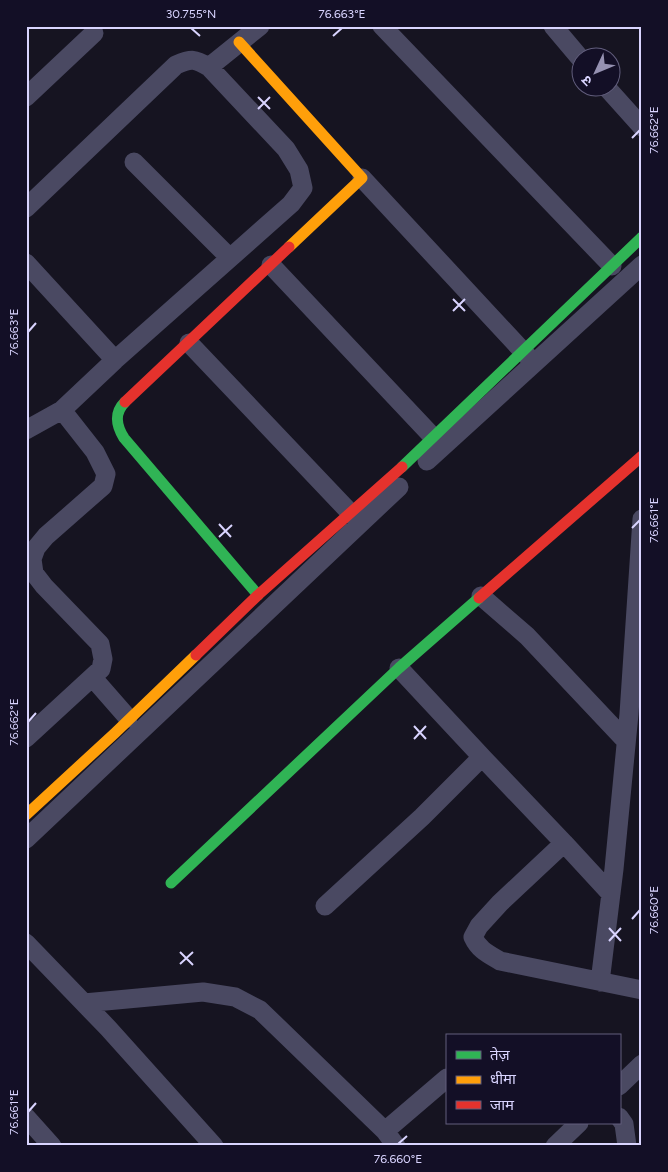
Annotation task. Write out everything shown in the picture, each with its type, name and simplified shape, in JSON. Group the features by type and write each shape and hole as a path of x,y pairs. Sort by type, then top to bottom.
{"street":[{"path":"209,67 260,26"},
{"path":"382,26 612,266"},
{"path":"553,26 572,48"},
{"path":"26,97 95,28"},
{"path":"240,42 528,358"},
{"path":"26,208 176,65 188,60 198,60 209,67 286,149 298,170 303,188 291,204 115,360 62,410 26,430"},
{"path":"616,98 642,128"},
{"path":"134,162 230,258"},
{"path":"258,595 119,432 116,419 119,408 362,178"},
{"path":"26,815 115,733 140,716 528,358 612,266 642,238"},
{"path":"26,263 115,360"},
{"path":"271,265 433,437"},
{"path":"26,838 140,716 258,595 355,517 433,437 642,265"},
{"path":"188,343 355,517"},
{"path":"26,738 93,678 101,669 103,659 100,644 44,586 34,573 32,559 36,548 46,536 103,486 106,474 95,452 62,410"},
{"path":"171,883 398,668 642,456"},
{"path":"600,982 626,741 642,519"},
{"path":"481,596 527,636 626,741"},
{"path":"398,668 611,894"},
{"path":"93,678 140,716"},
{"path":"325,906 422,817 482,757"},
{"path":"564,843 500,903 479,926 474,937 477,946 500,961 642,990"},
{"path":"26,943 84,1003 214,1146"},
{"path":"84,1003 203,992 235,998 260,1010 391,1138 446,1079"},
{"path":"620,1085 642,1064"},
{"path":"26,1117 52,1146"},
{"path":"620,1118 624,1124 627,1146"},
{"path":"555,1146 578,1124"}],"traffic: fast":[{"path":"402,467 642,237"},
{"path":"125,402 119,410 117,419 124,438 258,595"},
{"path":"171,883 399,668 479,598"}],"traffic: slow":[{"path":"239,42 362,178 289,247"},
{"path":"26,815 196,655"}],"traffic: jam":[{"path":"125,402 289,247"},
{"path":"479,598 642,456"},
{"path":"196,655 258,595 402,467"}]}
